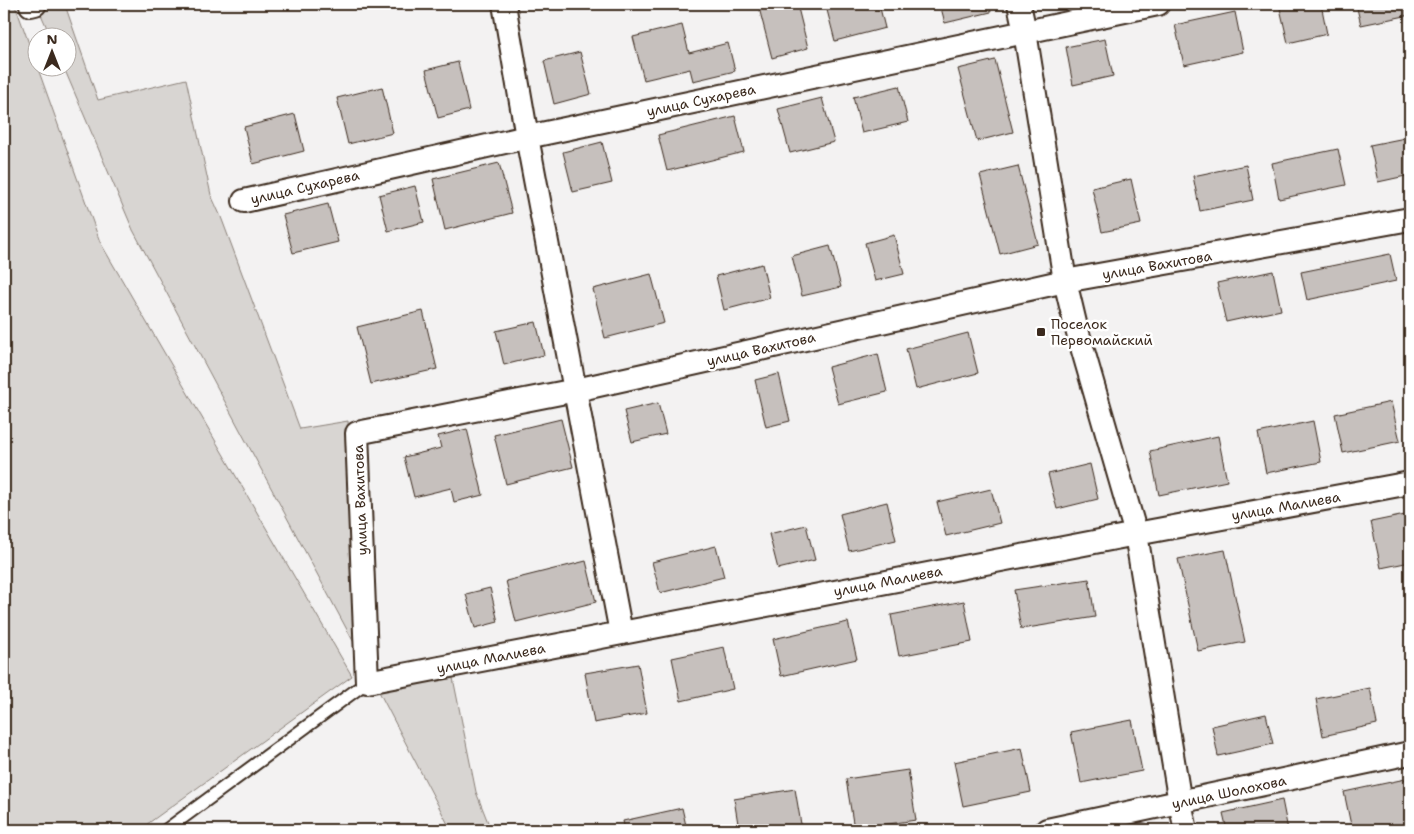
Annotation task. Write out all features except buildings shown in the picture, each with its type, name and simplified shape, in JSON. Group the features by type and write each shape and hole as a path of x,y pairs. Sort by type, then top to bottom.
{"street":[{"path":"504,4 527,137 622,633"},
{"path":"1018,4 1025,32 1065,281 1136,534 1186,830"},
{"name":"улица Сухарева","path":"244,201 527,137 1158,4"},
{"name":"улица Вахитова","path":"367,682 357,433 576,390 1065,281 1410,219"},
{"name":"улица Малиева","path":"367,682 1136,534 1410,484"},
{"name":"улица Шолохова","path":"1047,830 1410,753"}],"lane":[{"path":"166,830 367,682"}],"shaded area":[{"path":"4,4 14,4 28,41 28,78 41,78 100,242 352,676 139,830 4,830"},
{"path":"65,5 73,28 47,28 39,10"},
{"path":"78,42 98,100 186,79 211,195 221,217 300,429 348,421 360,654 133,230 68,78 78,78"},
{"path":"452,673 476,792 491,830 451,830 375,684"}],"place":[{"name":"Поселок Первомайский","path":"1041,332"}]}
